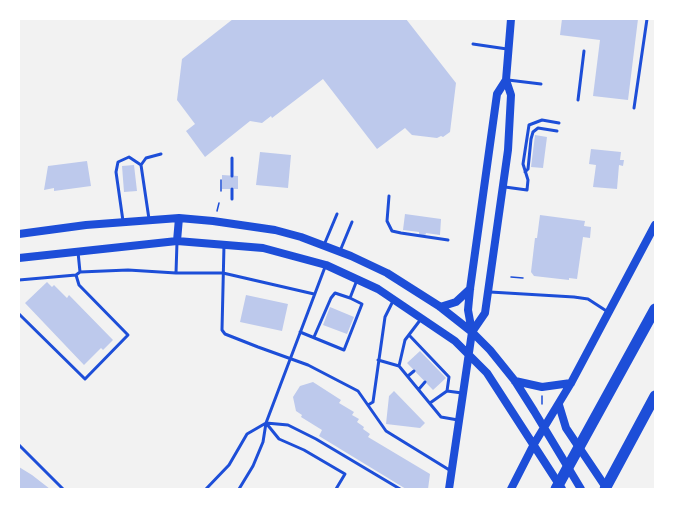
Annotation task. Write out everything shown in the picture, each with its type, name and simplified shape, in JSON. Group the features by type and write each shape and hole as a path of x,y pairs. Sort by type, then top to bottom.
{"highway":[{"path":"556,489 655,309"},
{"path":"606,489 655,396"}],"main road":[{"path":"449,489 467,354 472,332 485,313 508,150 511,95 506,80 511,19"},
{"path":"472,332 468,310 470,289 498,94 506,80"},
{"path":"177,241 178,218"},
{"path":"19,234 123,222 178,218 258,227 301,237 340,251 387,273 440,307 472,332 490,350 515,381 581,489"},
{"path":"511,489 534,444 571,383 655,225"},
{"path":"19,258 177,241 262,248 326,265 378,289 453,340 487,373 562,489"},
{"path":"440,307 456,302 470,289"},
{"path":"515,381 542,387 571,383"},
{"path":"559,405 566,428 606,489"}],"lane":[{"path":"634,108 647,19"},
{"path":"473,44 508,49"},
{"path":"578,100 584,51"},
{"path":"506,80 541,84"},
{"path":"503,187 527,190 528,180 522,164 528,125 542,120 559,123"},
{"path":"525,172 528,170 533,132 538,128 557,131"},
{"path":"149,220 141,165 146,158 161,154"},
{"path":"123,222 116,172 118,162 129,157 141,165"},
{"path":"232,158 232,176"},
{"path":"232,189 232,199"},
{"path":"389,196 387,221 392,230 401,233 448,240"},
{"path":"324,245 337,214"},
{"path":"340,251 352,222"},
{"path":"176,273 177,241"},
{"path":"224,245 222,330 225,334 258,348 308,365 358,391 386,431 451,471"},
{"path":"78,252 80,272"},
{"path":"239,489 253,466 263,442 266,423 326,265"},
{"path":"19,280 76,275 80,272 128,270 176,273 223,273 314,294"},
{"path":"19,314 85,380 128,335 79,285 76,275"},
{"path":"350,298 358,280"},
{"path":"488,292 588,299 608,312"},
{"path":"300,332 344,350 362,304 335,293 331,298 314,337"},
{"path":"368,405 373,402 385,317 394,300"},
{"path":"399,366 405,340 422,318"},
{"path":"409,335 439,369 449,377 447,391"},
{"path":"378,360 399,366 441,417 458,420"},
{"path":"408,376 414,371"},
{"path":"419,389 425,382"},
{"path":"430,403 447,391 462,393"},
{"path":"266,423 279,439 304,450 345,474 336,489"},
{"path":"206,489 229,465 247,434 266,423 288,425 400,489"},
{"path":"19,445 63,489"}],"path":[{"path":"221,180 221,191"},
{"path":"217,211 219,203"},
{"path":"510,277 523,278"},
{"path":"538,404 542,397"}],"building":[{"path":"233,19 406,19 456,83 450,132 443,137 441,136 437,138 412,135 405,128 377,149 323,79 272,118 271,116 262,123 250,121 205,157 186,131 195,124 177,100 182,59"},
{"path":"562,19 638,19 628,100 593,96 600,40 560,35"},
{"path":"535,135 547,137 543,168 531,167"},
{"path":"591,149 621,152 620,160 624,160 623,166 619,165 617,189 593,187 596,165 589,164"},
{"path":"260,152 291,155 288,188 256,185"},
{"path":"87,161 91,186 54,191 54,188 44,190 48,166"},
{"path":"134,165 137,191 124,192 122,166"},
{"path":"222,175 238,176 238,189 222,189"},
{"path":"405,214 441,219 440,235 426,233 425,236 419,235 419,232 403,230"},
{"path":"540,215 585,221 584,226 591,227 590,238 583,237 577,279 569,278 569,280 534,276 531,272 535,238 537,238"},
{"path":"47,282 52,287 54,285 67,298 69,295 113,340 103,350 101,348 84,365 25,303"},
{"path":"246,295 288,304 282,331 240,322"},
{"path":"330,307 354,317 347,334 323,325"},
{"path":"420,351 446,378 433,390 407,363"},
{"path":"313,382 341,400 339,403 354,412 352,415 359,419 357,422 370,434 368,437 430,474 428,489 406,489 319,436 322,430 301,417 302,415 296,411 293,397 300,386"},
{"path":"394,391 425,423 420,428 386,424 389,396"},
{"path":"19,467 32,475 50,489 19,489"}]}
